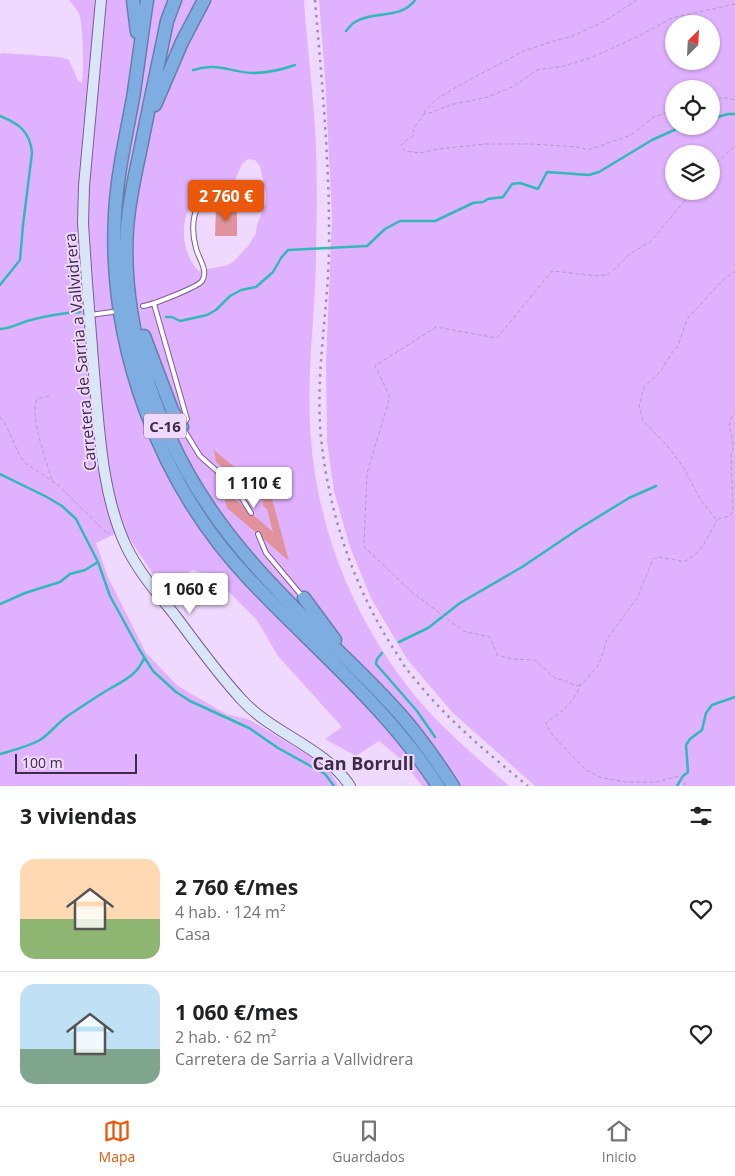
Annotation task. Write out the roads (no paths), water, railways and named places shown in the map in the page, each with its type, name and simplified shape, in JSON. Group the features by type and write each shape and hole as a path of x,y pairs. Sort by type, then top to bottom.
{"highway":[{"name":"C-16","path":"133,0 139,51"},
{"name":"C-16","path":"147,0 117,191 115,256 128,353 151,424 175,475 206,526 249,579 379,710 408,742 438,786"},
{"name":"C-16","path":"175,0 167,21 141,146 129,204 127,231 127,263 137,309 138,346 159,412 190,478 243,553 281,594 398,711 420,738 453,786"},
{"name":"C-16","path":"141,146 170,71 204,0"},
{"path":"137,309 138,320 172,410 182,427"},
{"path":"304,598 354,667"}],"main road":[{"name":"Carretera de Sarria a Vallvidrera","path":"101,0 83,205 101,452 120,531 139,568 217,671 242,700 265,720 330,763 350,786"}],"lane":[{"path":"137,309 197,286 203,280 202,263 194,240 194,215 197,207 204,202 222,198 230,202"},
{"path":"154,304 187,419 182,427 200,456 235,487 251,513"},
{"path":"90,316 112,312"},
{"path":"258,534 266,553 304,598"}],"waterway":[{"path":"346,31 362,18 395,13 409,6 415,0"},
{"path":"193,70 217,67 258,73 295,65"},
{"path":"720,116 735,114"},
{"path":"0,116 22,129 29,139 32,153 20,260 0,285"},
{"path":"166,317 172,317 180,321 207,315 216,310 230,296 241,290 256,287 273,272 288,250 367,246 385,229 400,221 435,221 473,203 503,197 512,184 520,183 538,189 547,172 589,175 599,172 665,134"},
{"path":"0,329 47,316 80,312"},
{"path":"0,474 62,506 76,519 98,562 110,596 153,671 176,692 190,701 249,728 278,748 325,774 334,786"},
{"path":"399,642 428,628 460,603 522,567 629,498 656,486"},
{"path":"0,604 25,593 60,582 70,574 85,570 98,562"},
{"path":"382,653 377,659 376,664 417,711 435,737"},
{"path":"0,754 40,740 69,715 130,676 144,658"},
{"path":"677,786 688,772 686,745 690,739 702,730 706,713 712,705 735,697"}],"railway":[{"path":"315,0 325,124 329,218 328,273 320,391 321,438 330,494 337,521 345,548 366,599 405,667 451,719 528,786"}],"district":[{"name":"Can Borrull","path":"363,763"}]}
